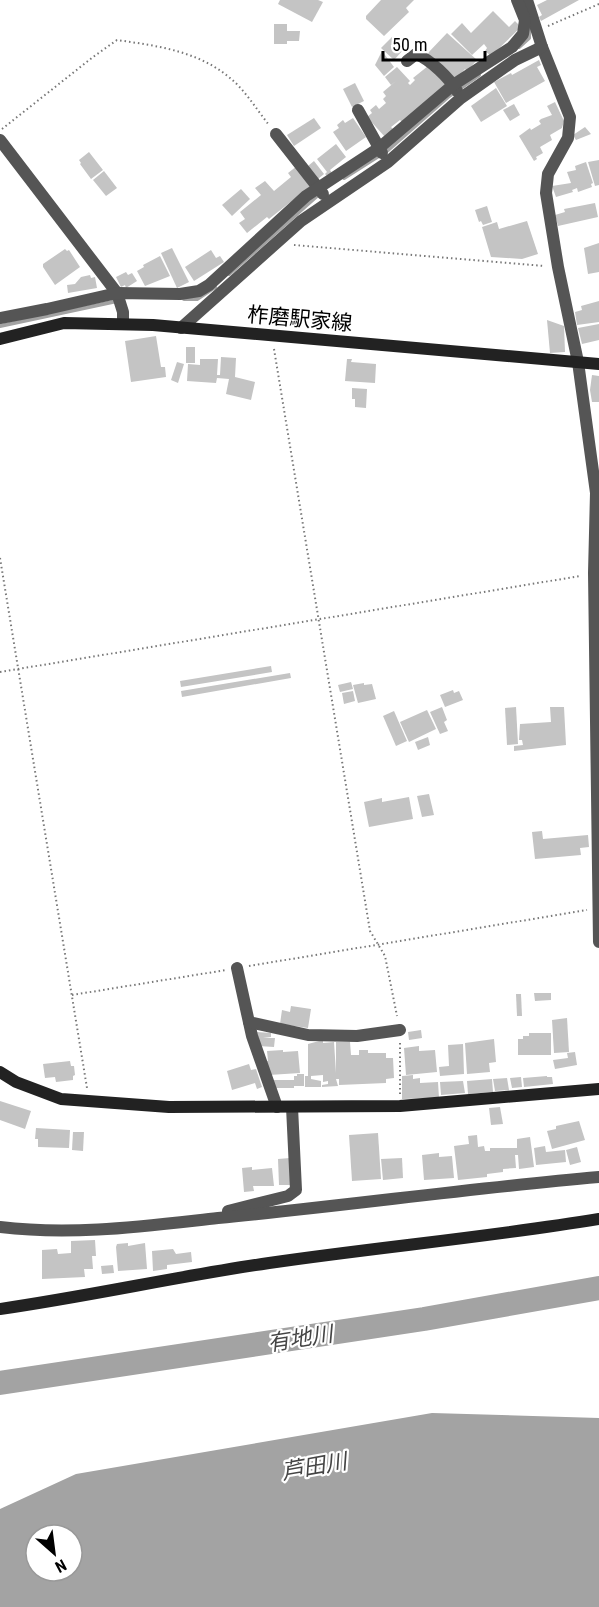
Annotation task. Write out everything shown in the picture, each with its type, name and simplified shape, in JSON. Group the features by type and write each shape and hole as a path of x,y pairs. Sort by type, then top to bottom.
{"street":[{"path":"0,318 117,293 180,294 199,291 306,196 379,148 453,85 512,47 523,34 525,20 517,0"},
{"path":"528,0 542,47 570,117 568,138 548,174 546,193 558,267 578,362 596,493 594,573 599,942"},
{"path":"181,328 301,221 388,162 461,98 515,60 542,47"},
{"path":"407,61 417,54 423,57 453,85 461,98"},
{"path":"358,110 388,162"},
{"path":"276,134 328,202"},
{"path":"0,140 117,293 123,318"},
{"name":"柞磨駅家線","path":"0,339 64,323 123,318 181,328 599,364"},
{"path":"237,968 249,1022 277,1107"},
{"path":"249,1022 308,1035 357,1036 400,1030"},
{"path":"0,1072 16,1082 61,1099 169,1107 400,1106 599,1089"},
{"path":"223,1218 228,1211 288,1196 296,1190 292,1107"},
{"path":"0,1227 27,1230 91,1231 334,1207 556,1180 599,1177"},
{"path":"0,1309 266,1263 599,1219"}],"path":[{"path":"537,31 599,4"},
{"path":"0,130 117,40 171,48 207,62 232,79 276,134"},
{"path":"281,239 288,245 558,267"},
{"path":"275,337 273,351 370,931 385,956 400,1030 400,1106"},
{"path":"0,558 90,1101"},
{"path":"0,672 594,573"},
{"path":"72,995 598,908"}],"water":[{"name":"芦田川","path":"432,1413 599,1418 599,1607 0,1607 0,1509 76,1474"}],"building":[{"path":"280,0 323,2 312,22 278,4"},
{"path":"381,0 414,0 406,8 409,12 384,36 366,19 366,16"},
{"path":"547,0 579,0 541,21 539,17 542,15 537,5"},
{"path":"493,11 509,27 515,21 521,27 491,56 485,51 487,48 484,44 472,55 451,34 462,23 471,33"},
{"path":"274,24 287,24 287,31 300,31 299,41 274,44"},
{"path":"447,33 477,60 467,71 465,69 453,79 427,54"},
{"path":"393,36 405,48 394,60 381,48"},
{"path":"382,51 394,67 384,76 375,65"},
{"path":"539,60 541,65 537,67 545,81 506,103 494,82"},
{"path":"428,66 447,86 403,123 400,120 391,127 393,129 385,137 367,117 376,105 379,109 386,103 383,99 386,96 383,92 396,81 391,85 385,77 397,67 410,81 408,83 410,85 415,80 413,78"},
{"path":"355,83 364,101 352,107 343,89"},
{"path":"496,88 507,106 481,122 471,106"},
{"path":"555,102 564,121 562,128 550,135 552,140 540,147 543,153 534,161 519,136 541,124 539,121 541,119 552,115 547,106"},
{"path":"514,104 520,115 510,121 503,110"},
{"path":"314,118 321,128 294,146 287,135"},
{"path":"353,118 366,137 346,151 333,132 339,128 337,125 343,120 345,123"},
{"path":"585,127 591,134 576,140 573,135"},
{"path":"336,144 346,157 330,170 332,173 327,176 325,174 327,172 317,159"},
{"path":"89,152 103,170 91,179 79,160"},
{"path":"599,160 599,185 595,186 588,162"},
{"path":"314,161 324,174 318,179 308,166"},
{"path":"586,162 593,183 592,187 578,192 577,188 572,190 573,192 556,197 552,186 571,183 567,172 576,170 575,166"},
{"path":"297,166 312,185 269,219 267,217 247,233 239,223 245,219 240,212 261,195 255,188 265,181 274,191 291,177 288,173"},
{"path":"104,171 117,188 106,196 93,180"},
{"path":"241,189 250,199 232,216 222,205"},
{"path":"595,203 598,217 558,226 555,215 565,212 564,209"},
{"path":"487,206 492,222 483,225 481,221 479,222 475,210"},
{"path":"527,221 538,254 522,259 491,257 482,227 497,222 499,229"},
{"path":"599,243 599,272 588,274 584,248"},
{"path":"172,248 189,282 177,288 161,253"},
{"path":"65,249 69,250 80,267 55,285 43,264"},
{"path":"211,250 216,258 220,256 224,262 194,281 185,267"},
{"path":"160,256 170,276 145,286 137,271"},
{"path":"126,272 128,275 132,273 137,281 126,288 125,285 121,287 116,277"},
{"path":"90,275 91,278 95,277 97,288 68,293 67,285 75,284 81,277"},
{"path":"599,301 599,322 577,325 575,312 582,310 581,306"},
{"path":"547,320 564,326 565,352 550,353"},
{"path":"599,324 599,340 582,344 578,328"},
{"path":"156,336 161,367 165,367 166,377 131,382 125,341"},
{"path":"186,347 195,347 195,363 186,363"},
{"path":"221,357 236,358 235,377 255,382 251,400 226,394 229,379 217,378 216,383 187,381 188,364 200,365 200,359 218,359 217,375 220,375"},
{"path":"347,359 352,359 351,362 376,364 375,383 345,381"},
{"path":"177,362 184,364 178,383 171,380"},
{"path":"592,375 599,376 599,402 592,402 590,390"},
{"path":"352,388 367,389 366,408 355,407"},
{"path":"271,666 272,672 181,687 180,681"},
{"path":"290,673 291,678 182,697 181,691"},
{"path":"351,682 353,689 340,692 338,685"},
{"path":"364,683 364,685 372,684 376,699 358,703 353,685"},
{"path":"453,690 454,693 459,691 463,700 445,707 440,695"},
{"path":"353,691 355,701 344,704 342,693"},
{"path":"442,707 448,731 440,734 430,712"},
{"path":"516,707 518,744 507,745 505,708"},
{"path":"550,707 564,707 566,745 514,751 514,746 523,745 522,740 519,740 520,724 551,722"},
{"path":"427,710 436,729 409,742 400,722"},
{"path":"394,711 407,741 396,746 383,716"},
{"path":"428,737 430,745 418,750 415,742"},
{"path":"429,794 434,815 422,817 417,796"},
{"path":"409,797 413,819 369,827 364,802 382,798 382,802"},
{"path":"542,831 543,839 588,835 589,847 580,848 581,855 535,859 532,832"},
{"path":"534,993 551,993 551,1000 535,1001"},
{"path":"516,994 521,994 522,1016 517,1016"},
{"path":"291,1006 311,1009 308,1028 280,1024 282,1010 290,1012"},
{"path":"567,1018 569,1052 554,1053 552,1020"},
{"path":"421,1030 422,1038 409,1040 408,1032"},
{"path":"257,1032 271,1033 271,1037 263,1038 275,1038 274,1047 258,1046"},
{"path":"529,1033 551,1033 551,1055 518,1055 518,1039 529,1036"},
{"path":"494,1039 496,1062 489,1063 490,1072 467,1074 465,1043"},
{"path":"323,1040 323,1043 334,1042 336,1073 336,1042 350,1042 351,1055 359,1055 359,1050 368,1050 368,1053 386,1053 386,1058 393,1058 394,1078 386,1079 386,1083 339,1085 339,1079 336,1079 338,1086 322,1087 328,1084 328,1081 323,1082 323,1075 311,1076 311,1079 321,1081 321,1087 305,1087 305,1076 308,1076 308,1044"},
{"path":"463,1044 464,1074 440,1076 439,1067 449,1066 448,1045"},
{"path":"419,1046 419,1051 435,1050 437,1072 406,1075 404,1048"},
{"path":"283,1050 283,1052 298,1051 300,1073 269,1075 265,1061 268,1061 267,1051"},
{"path":"575,1052 577,1065 555,1069 553,1060 568,1058 567,1053"},
{"path":"70,1061 71,1066 74,1066 73,1080 56,1082 55,1077 45,1078 43,1064"},
{"path":"249,1064 251,1070 256,1069 262,1087 257,1089 255,1083 232,1090 227,1071"},
{"path":"297,1074 304,1074 304,1086 272,1088 274,1080 294,1080"},
{"path":"413,1075 413,1079 420,1078 420,1083 438,1082 439,1098 402,1099 402,1076"},
{"path":"521,1077 522,1087 512,1088 510,1078"},
{"path":"552,1077 553,1084 524,1087 523,1078"},
{"path":"507,1078 509,1090 495,1091 493,1079"},
{"path":"492,1079 493,1092 468,1094 467,1081"},
{"path":"463,1081 465,1093 441,1095 440,1082"},
{"path":"0,1101 31,1111 25,1129 0,1120"},
{"path":"500,1107 503,1124 491,1125 489,1108"},
{"path":"579,1121 585,1140 552,1149 547,1131 556,1129 556,1126"},
{"path":"36,1128 70,1130 69,1148 38,1147 38,1139 35,1139"},
{"path":"73,1132 84,1132 83,1151 72,1150"},
{"path":"378,1133 381,1179 352,1181 349,1135"},
{"path":"477,1135 478,1147 484,1146 485,1151 490,1151 490,1148 517,1148 517,1139 530,1137 534,1167 519,1169 518,1155 515,1155 516,1168 503,1169 503,1172 487,1174 487,1177 458,1180 454,1146 469,1144 468,1136"},
{"path":"545,1146 546,1152 565,1150 566,1162 536,1165 534,1148"},
{"path":"577,1147 581,1162 570,1165 566,1150"},
{"path":"439,1153 439,1157 452,1156 454,1178 424,1180 422,1155"},
{"path":"290,1158 291,1185 279,1185 278,1159"},
{"path":"402,1158 403,1178 383,1180 381,1159"},
{"path":"252,1167 252,1170 272,1168 274,1186 253,1186 254,1191 244,1192 242,1168"},
{"path":"95,1240 96,1256 92,1256 93,1269 84,1269 85,1277 42,1279 42,1250 57,1249 58,1254 71,1253 71,1241"},
{"path":"128,1243 128,1246 145,1243 147,1269 118,1271 117,1244"},
{"path":"173,1249 176,1254 191,1252 192,1262 167,1265 167,1269 153,1271 152,1251"},
{"path":"113,1265 114,1273 102,1274 101,1266"}],"waterway":[{"path":"519,47 529,38 529,29"},
{"path":"344,178 388,150 449,96 479,75"},
{"path":"229,274 318,195"},
{"path":"184,299 197,299 215,287"},
{"path":"0,326 117,301"},
{"name":"有地川","path":"0,1383 424,1319 599,1288"}]}
